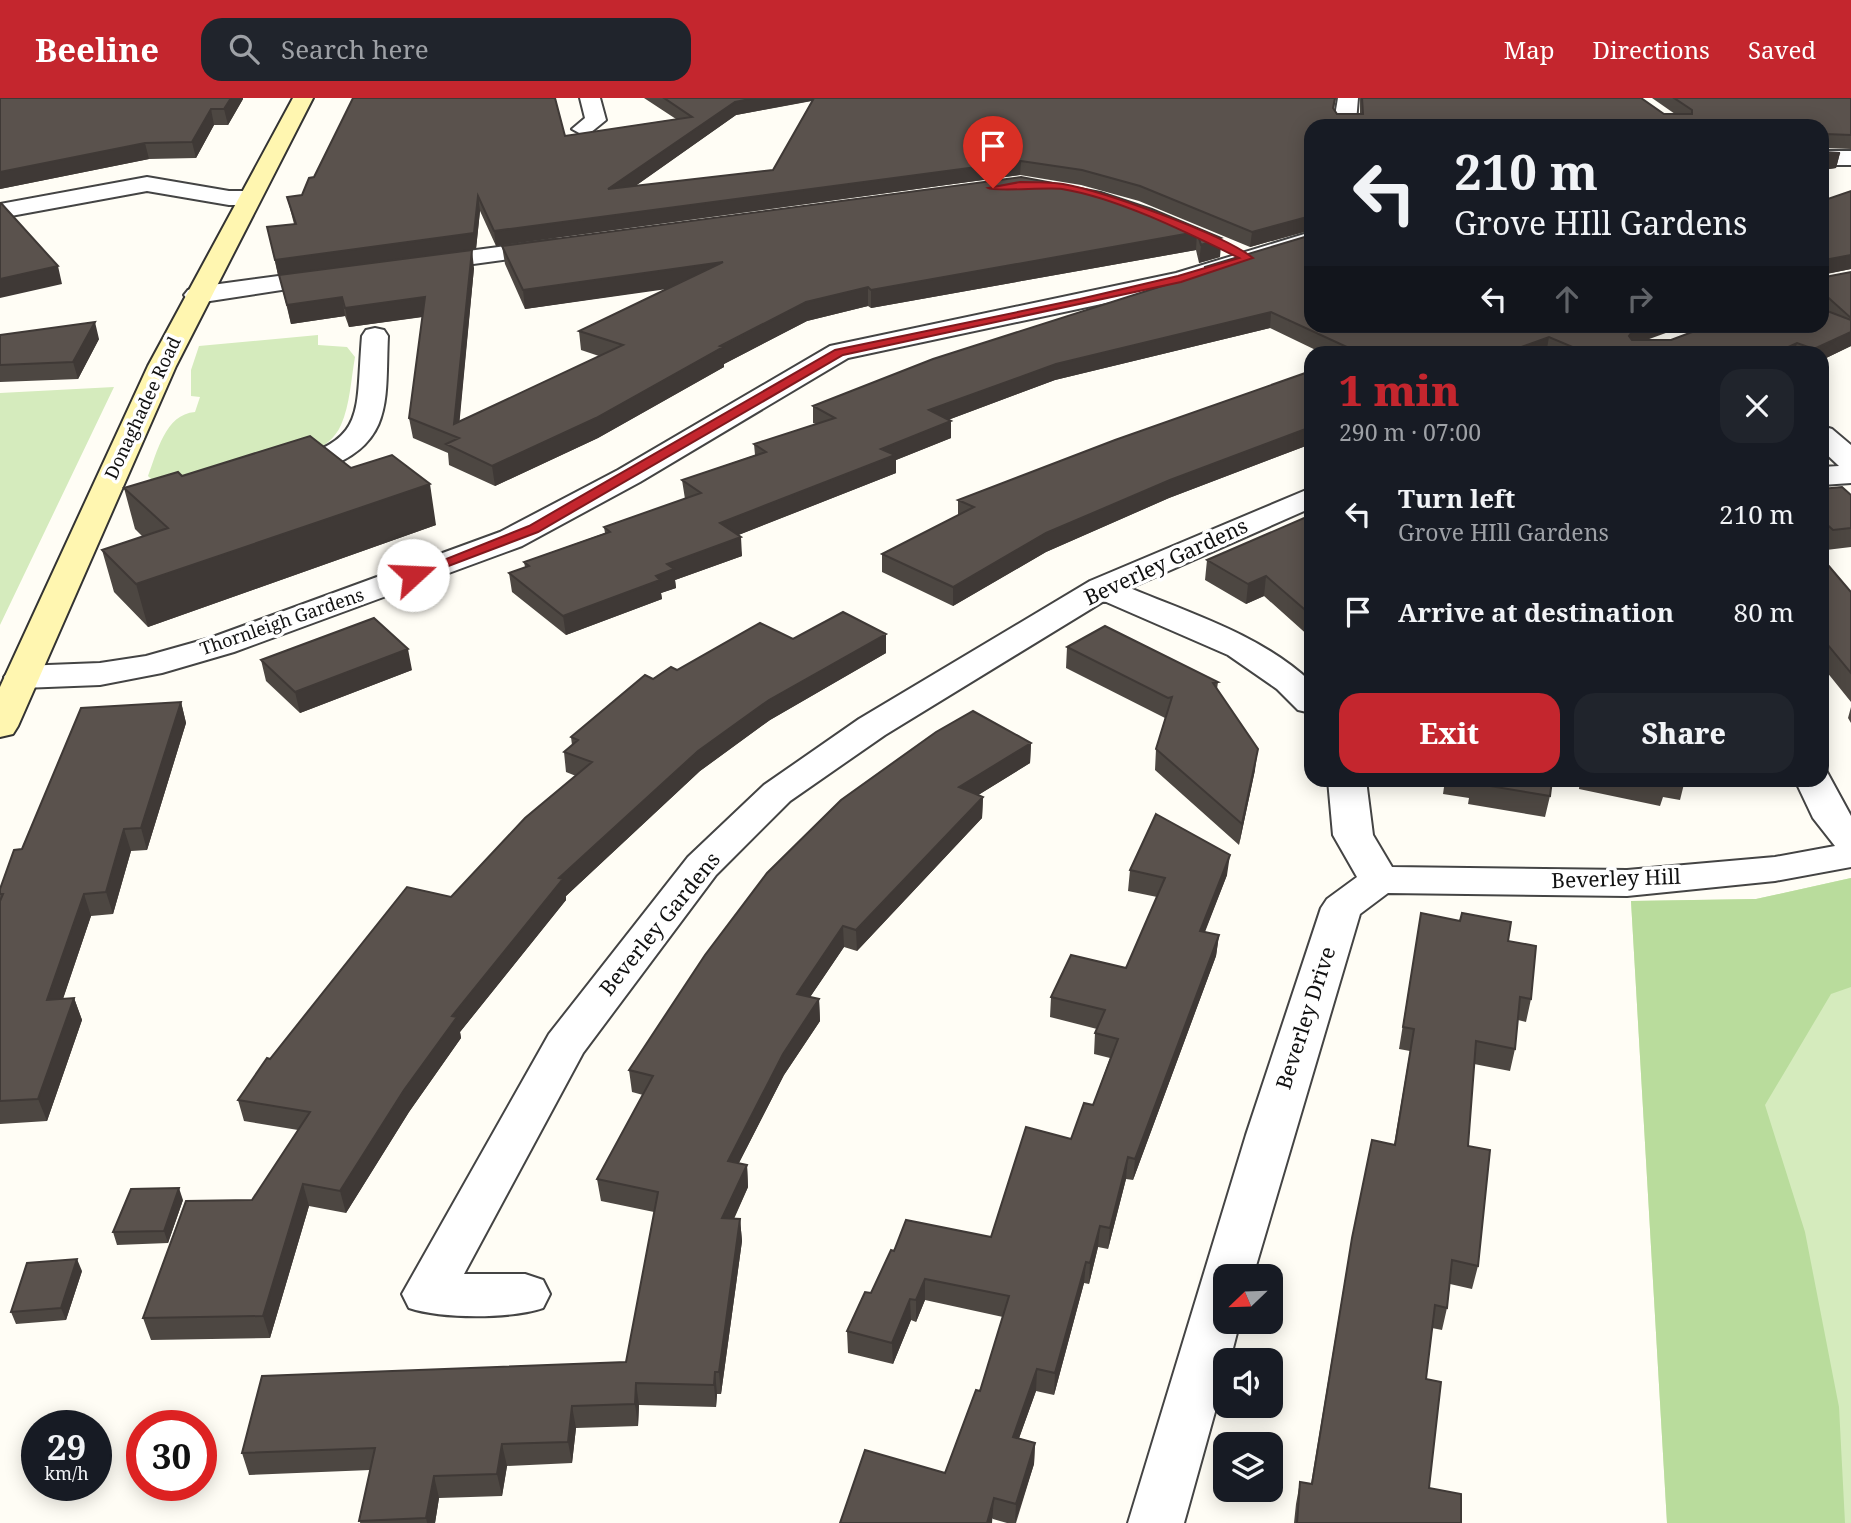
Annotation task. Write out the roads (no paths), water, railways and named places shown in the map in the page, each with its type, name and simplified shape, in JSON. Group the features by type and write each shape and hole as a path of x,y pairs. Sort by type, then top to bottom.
{"main road":[{"name":"Donaghadee Road","path":"0,726 102,497 197,295 303,98"}],"street":[{"path":"583,128 596,120 590,98"},
{"path":"1345,119 1348,98"},
{"path":"1829,158 1851,158"},
{"path":"0,211 147,184 229,198 250,198"},
{"path":"1211,241 1248,258"},
{"name":"Thornleigh Gardens","path":"22,677 100,674 150,666 235,640 511,539 629,476 839,352 1181,279 1304,241"},
{"path":"401,267 580,243"},
{"path":"197,295 360,272"},
{"path":"257,476 310,465 352,443 369,417 374,336"},
{"path":"1829,441 1851,461"},
{"path":"1829,476 1851,474"},
{"path":"102,497 141,492"},
{"name":"Beverley Gardens","path":"525,1294 427,1293 565,1045 702,866 777,793 872,727 1102,588 1304,500"},
{"path":"1102,588 1253,655 1294,683 1304,694"},
{"path":"1348,787 1353,835 1379,880"},
{"path":"1817,787 1832,818 1851,839"},
{"name":"Beverley Hill","path":"1379,880 1627,883 1775,869 1851,855"},
{"name":"Beverley Drive","path":"1231,1264 1341,908 1379,880"},
{"path":"1156,1523 1213,1326"}]}
